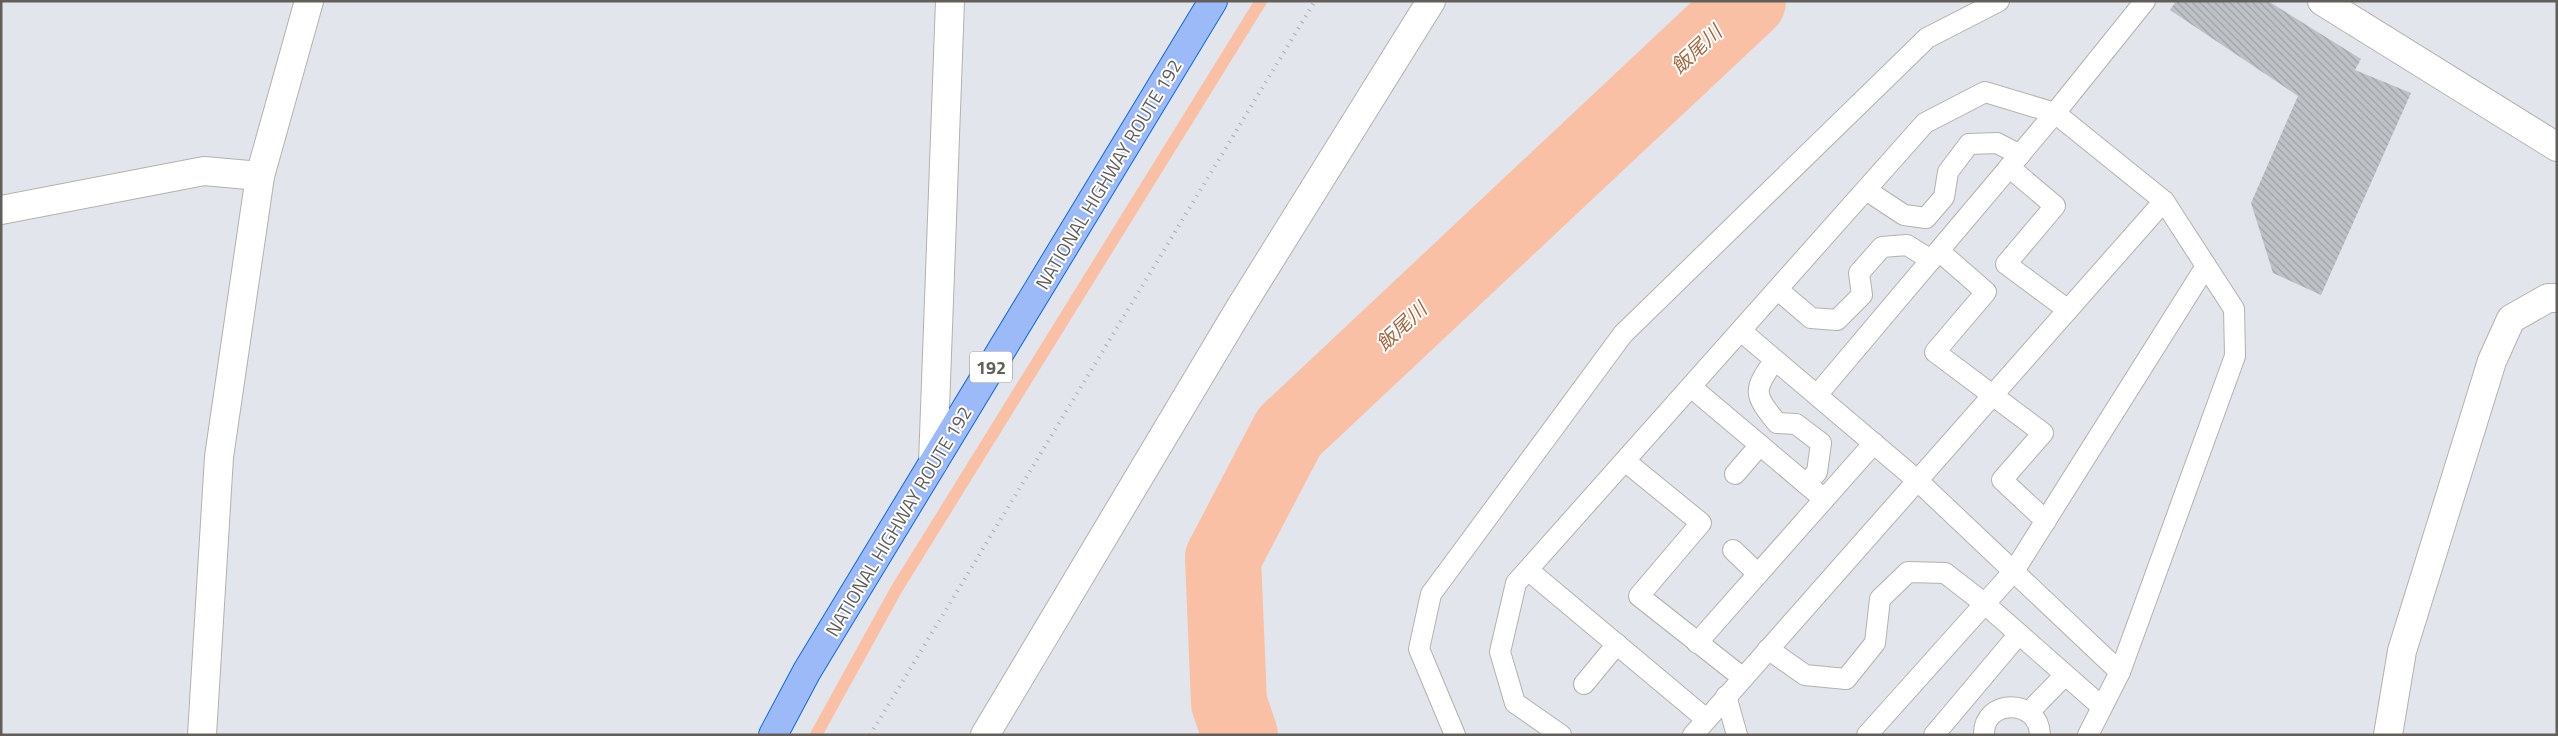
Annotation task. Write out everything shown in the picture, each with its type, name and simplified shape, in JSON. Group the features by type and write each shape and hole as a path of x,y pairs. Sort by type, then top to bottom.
{"highway":[{"name":"NATIONAL HIGHWAY ROUTE 192","path":"774,735 807,671 1213,1"}],"street":[{"path":"202,735 219,457 260,176 309,1"},
{"path":"933,463 950,1"},
{"path":"985,735 1240,308 1431,1"},
{"path":"2322,1 2557,147"},
{"path":"1,210 204,171 260,176"},
{"path":"2388,735 2402,651 2492,361 2511,319 2548,298 2557,298"}],"lane":[{"path":"1454,735 1419,648 1431,594 1617,342 1927,38 1999,1"},
{"path":"1817,395 2055,113 2146,1"},
{"path":"1561,735 1516,703 1500,652 1516,583 1925,123 1985,92 2055,113 2164,201 2234,309 2235,356 2120,672 2088,735"},
{"path":"1866,190 1904,216 1926,218 1944,197 1948,172 1969,144 1997,143 2055,206 2006,264 2068,310"},
{"path":"1693,735 2164,201"},
{"path":"1778,290 1811,318 1837,320 1862,295 1859,273 1882,247 1907,245 1935,256 1986,292 1935,352 1994,394 2043,433 2002,480 2046,521"},
{"path":"1866,735 2014,571 2206,266"},
{"path":"1741,331 1918,481 2120,672"},
{"path":"1775,360 1759,381 1759,400 1776,423 1796,424 1821,443 1817,472 1806,484"},
{"path":"1691,387 1824,499"},
{"path":"1698,642 1874,443"},
{"path":"1735,474 1760,444"},
{"path":"1625,461 1702,522 1639,596 1743,678"},
{"path":"1733,550 1758,574"},
{"path":"1528,570 1706,719"},
{"path":"1768,649 1806,676 1846,678 1875,643 1880,599 1908,572 1946,574 2020,634 2102,708"},
{"path":"1934,735 2020,634"},
{"path":"1584,684 1617,644"},
{"path":"2030,712 2065,675"},
{"path":"1726,696 1737,735"},
{"path":"1984,735 1987,721 2002,708 2021,707 2030,712 2040,728 2040,735"}],"building":[{"path":"2176,1 2268,1 2361,59 2355,70 2411,93 2321,295 2273,273 2251,203 2298,96 2170,10"}],"waterway":[{"path":"816,735 896,590 1261,1"},
{"name":"飯尾川","path":"1240,735 1229,703 1223,558 1289,432 1748,1"}],"railway":[{"path":"870,735 1315,1"}]}
